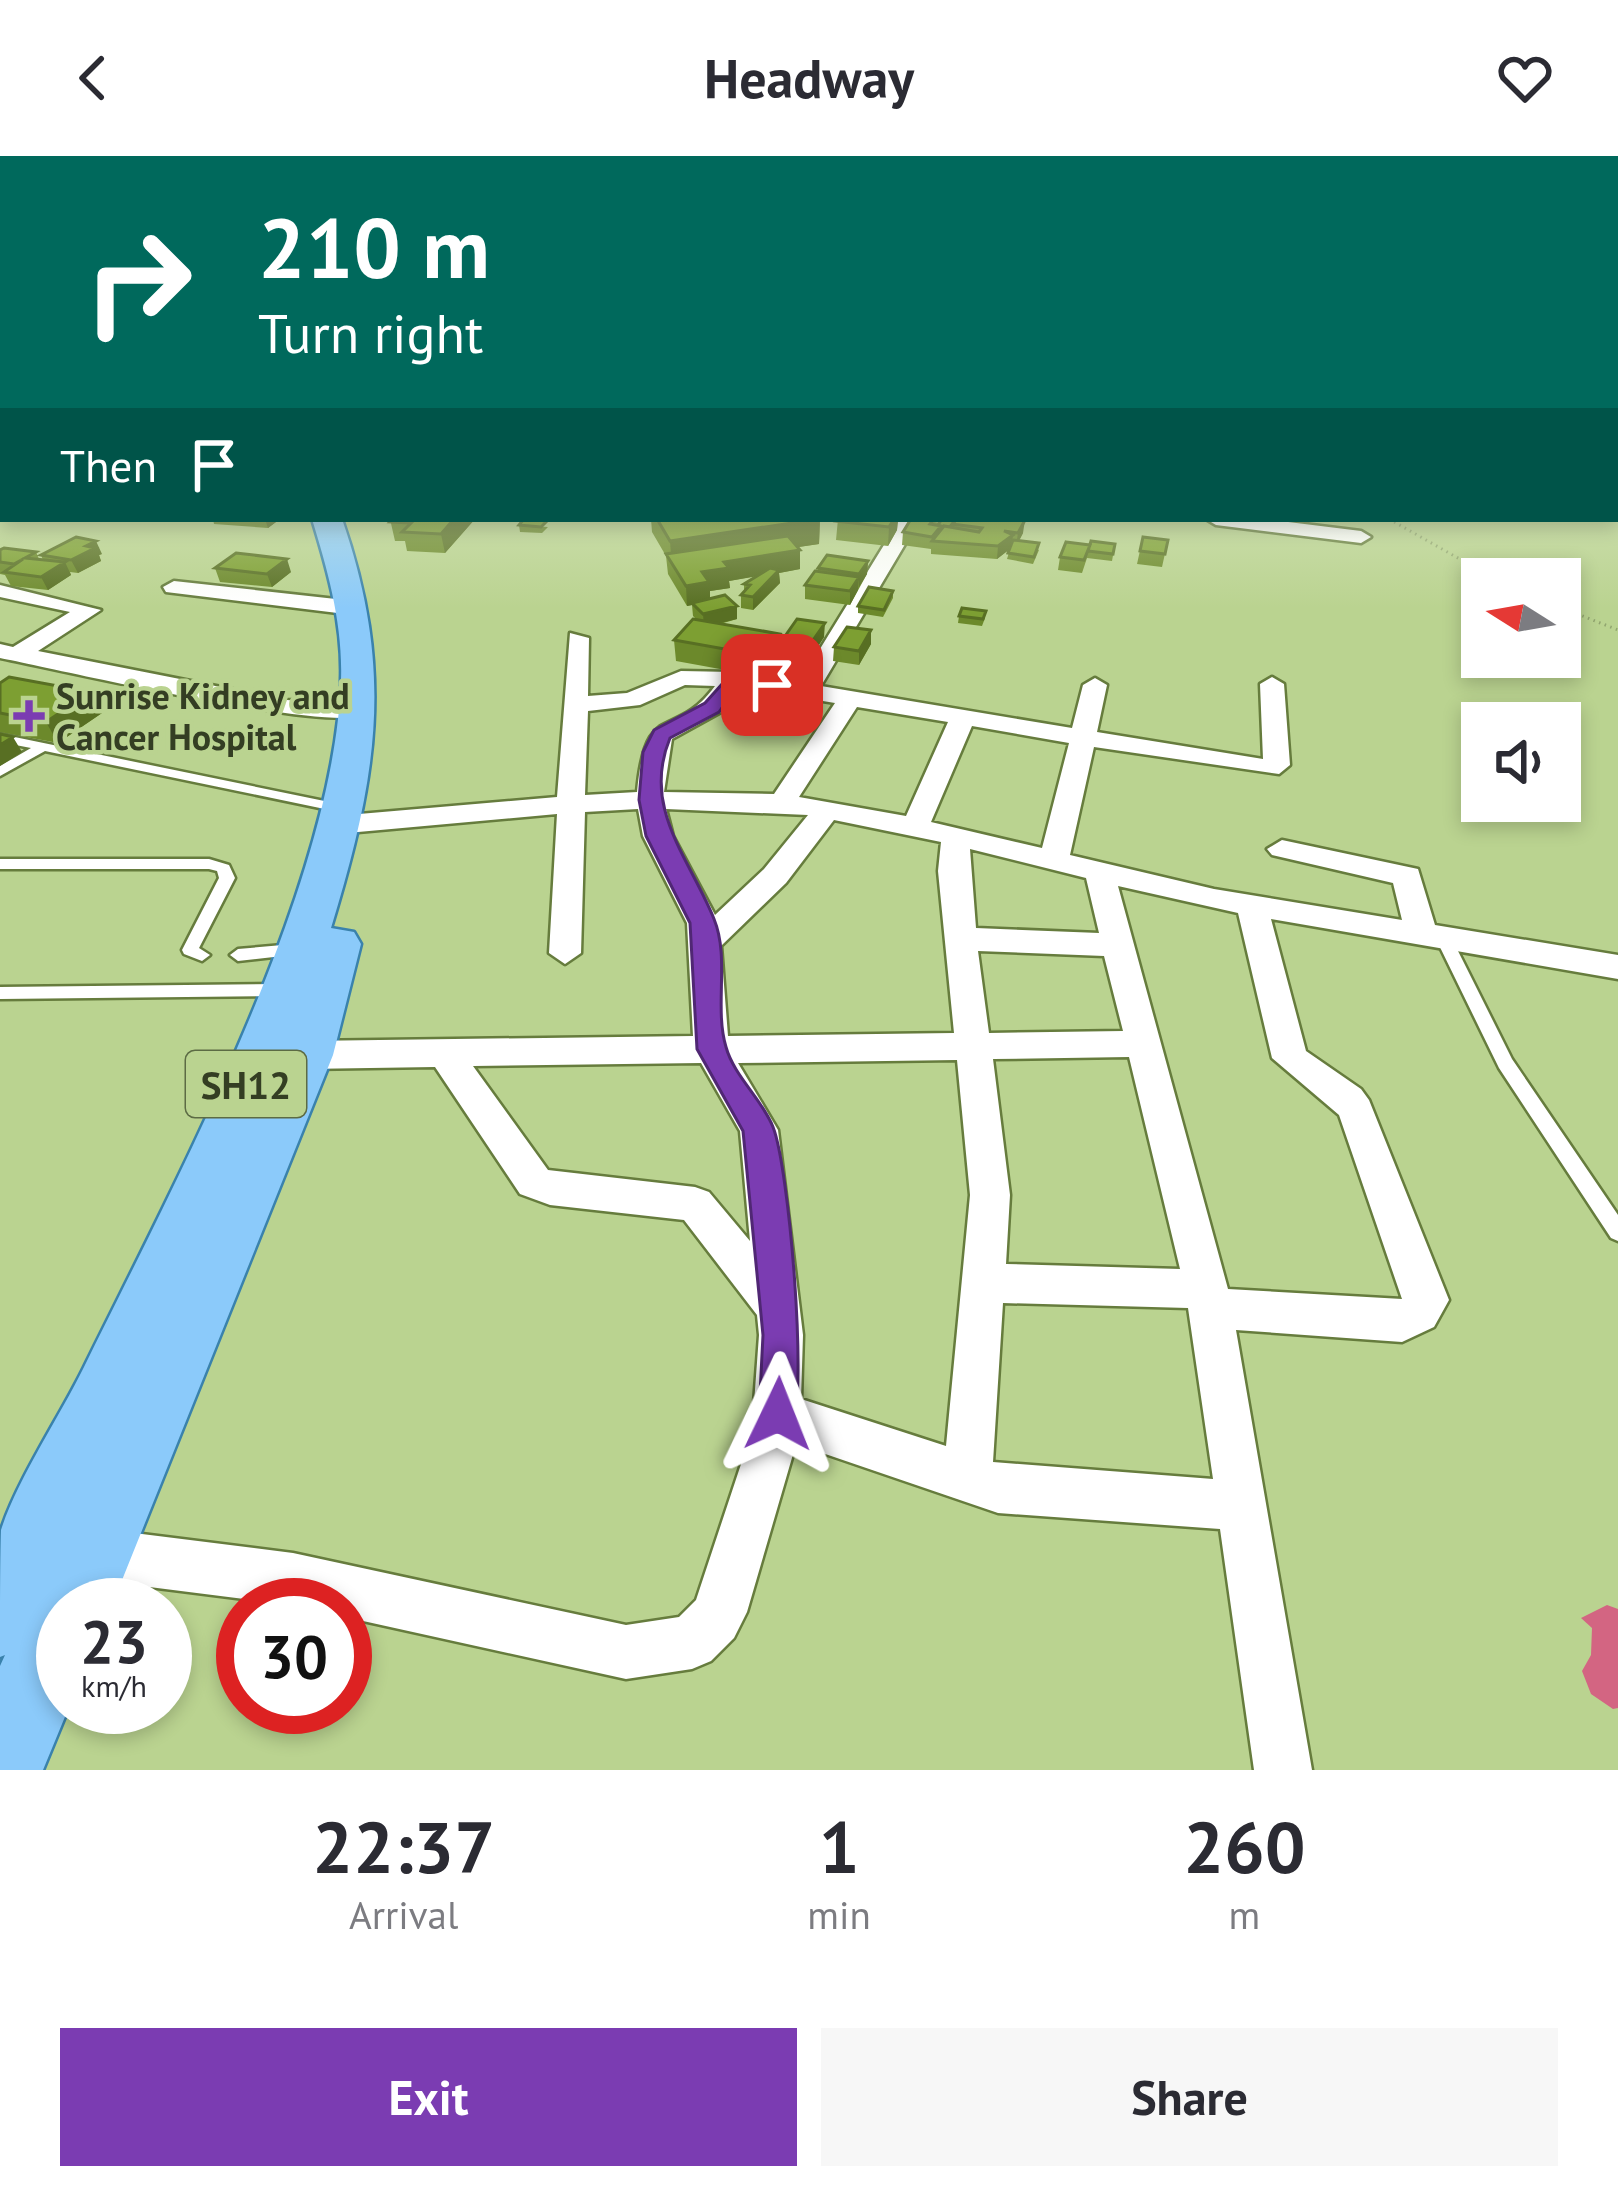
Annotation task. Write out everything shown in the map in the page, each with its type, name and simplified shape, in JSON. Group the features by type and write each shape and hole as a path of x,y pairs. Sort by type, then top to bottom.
{"main road":[{"name":"SH12","path":"0,1616 128,1355 294,970 349,818 357,713 355,608 328,522"},
{"path":"83,1578 305,1055 349,818 387,696 376,596 354,522"},
{"path":"0,1766 36,1685"}],"street":[{"path":"807,690 908,522"},
{"path":"1240,522 1361,537"},
{"path":"174,587 355,608"},
{"path":"0,591 89,610 8,653"},
{"path":"565,953 578,638"},
{"path":"8,653 287,708 357,713"},
{"path":"192,1586 292,1579 626,1652 692,1642 715,1619 728,1593 778,1414 778,1309 759,1130 711,1049 706,941 697,904 658,836 650,800 656,742 720,700 732,679"},
{"path":"575,704 646,695 668,680 732,679 1275,767 1272,684"},
{"path":"1054,860 1095,685"},
{"path":"646,695 690,718"},
{"path":"782,802 850,698"},
{"path":"915,827 963,717"},
{"path":"349,818 650,800 782,802 915,827 1252,906 1618,967"},
{"path":"706,941 775,875 827,810"},
{"path":"956,837 953,872 991,1196 967,1480"},
{"path":"1282,849 1407,876 1432,937"},
{"path":"1099,871 1208,1298 1283,1770"},
{"path":"983,1283 1208,1298 1402,1322 1418,1313 1427,1300 1356,1111 1348,1099 1290,1058 1252,906"},
{"path":"964,939 1118,946"},
{"path":"305,1055 1143,1044"},
{"path":"445,1054 534,1182 550,1189 694,1204 778,1309"},
{"path":"778,1414 967,1480 1030,1491 1242,1506"}],"lane":[{"path":"0,738 349,818"},
{"path":"0,772 43,746"},
{"path":"0,864 209,864 224,868 227,878 190,950 202,955"},
{"path":"1432,937 1505,1063 1618,1232"},
{"path":"238,955 294,970"},
{"path":"0,993 294,970"}],"path":[{"path":"1394,522 1461,560"},
{"path":"1581,615 1618,630"}],"shaded area":[{"path":"1607,1605 1618,1609 1618,1708 1613,1709 1591,1694 1582,1671 1591,1655 1592,1628 1581,1618"}],"building":[{"path":"390,522 451,522 441,534 402,532 411,523"},
{"path":"522,522 546,522 541,527 519,525"},
{"path":"659,522 799,522 670,541"},
{"path":"845,522 892,522 889,527"},
{"path":"909,522 941,526 932,537 903,532"},
{"path":"1024,522 1018,533 1004,531 1013,535 998,546 932,541 944,526 979,532 982,528 952,524"},
{"path":"788,536 800,550 724,562 729,568 702,572 709,582 686,586 666,554"},
{"path":"76,537 96,541 86,546 95,548 71,560 41,555"},
{"path":"1143,537 1168,540 1165,554 1140,551"},
{"path":"1013,540 1039,543 1034,557 1008,553"},
{"path":"1091,541 1115,544 1113,554 1088,551"},
{"path":"1066,542 1090,545 1084,560 1060,557"},
{"path":"4,548 36,552 25,558 65,562 41,577 4,572 23,559 14,564 0,562"},
{"path":"236,553 287,559 267,574 215,568"},
{"path":"827,555 868,561 859,574 818,568"},
{"path":"770,568 779,570 753,597 741,595 750,585 744,584"},
{"path":"815,571 859,577 850,591 805,585"},
{"path":"869,587 893,591 884,610 858,606"},
{"path":"725,595 737,606 703,614 692,603"},
{"path":"962,608 986,611 983,619 959,616"},
{"path":"693,619 780,634 764,656 674,640"},
{"path":"797,619 825,623 811,643 783,639"},
{"path":"847,627 871,630 859,651 834,647"},
{"path":"9,677 91,692 46,722 0,713 0,683"}],"place":[{"name":"Sunrise Kidney and Cancer Hospital","path":"29,716"}],"route":[{"path":"772,685 732,679 712,707 661,735 654,752 650,800 658,836 703,923 711,1049 759,1130 781,1335 778,1414"}]}
